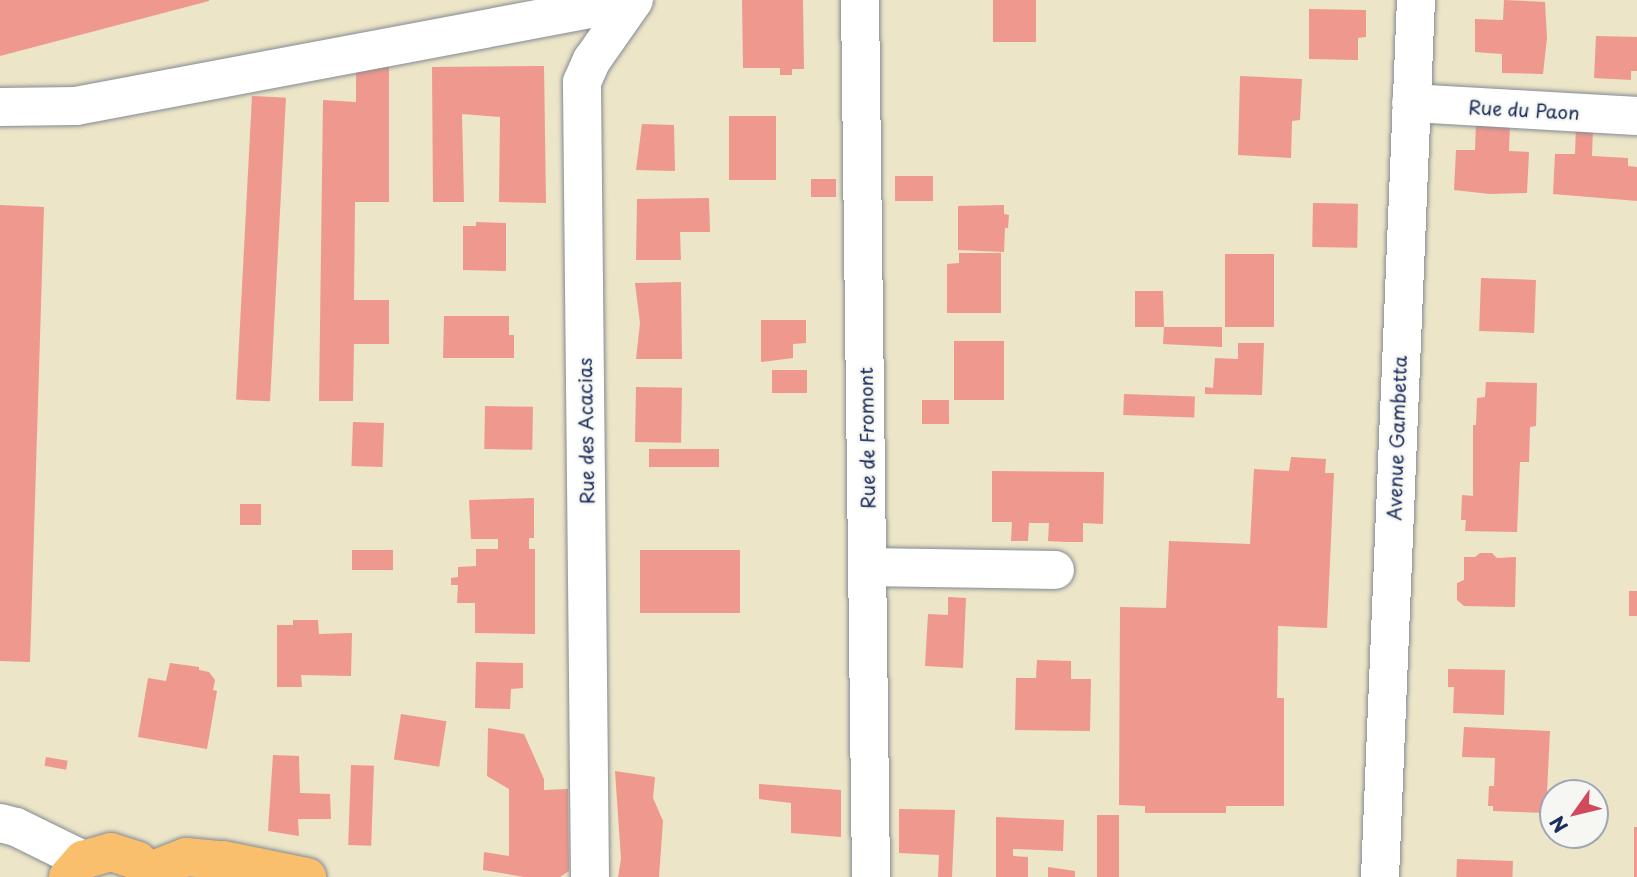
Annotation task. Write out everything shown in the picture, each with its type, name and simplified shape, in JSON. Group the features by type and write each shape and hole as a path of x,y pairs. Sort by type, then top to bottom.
{"main road":[{"path":"76,869 111,852 138,861 150,875 186,858 224,860 307,877"}],"street":[{"path":"0,107 76,106 633,0"},
{"name":"Rue des Acacias","path":"590,877 582,82 592,60 633,0"},
{"name":"Rue de Fromont","path":"860,0 871,877"},
{"name":"Avenue Gambetta","path":"1380,877 1416,0"},
{"name":"Rue du Paon","path":"1411,103 1637,116"},
{"path":"869,567 1055,570"},
{"path":"0,823 16,827 76,869"}],"building":[{"path":"0,0 209,0 209,1 0,56"},
{"path":"742,0 803,0 804,69 792,69 792,75 780,75 780,68 743,68"},
{"path":"993,0 1036,0 1036,42 993,42"},
{"path":"1504,0 1545,2 1547,38 1543,74 1502,73 1502,54 1475,52 1475,19 1503,20"},
{"path":"1309,9 1366,10 1366,37 1358,38 1358,60 1309,59"},
{"path":"1596,36 1637,37 1637,71 1631,71 1631,80 1594,78"},
{"path":"544,66 546,203 499,202 500,117 462,114 464,202 433,202 432,67"},
{"path":"356,67 389,67 389,202 355,202 354,300 389,300 389,344 354,344 353,401 319,401 323,100 356,102"},
{"path":"1240,76 1302,79 1300,120 1292,121 1291,158 1238,155"},
{"path":"252,96 286,98 270,401 236,400"},
{"path":"729,116 776,116 776,180 729,180"},
{"path":"1476,122 1510,123 1509,151 1529,152 1527,193 1490,194 1454,190 1456,150 1475,150"},
{"path":"642,124 674,125 675,171 636,170"},
{"path":"1576,126 1593,127 1592,156 1628,158 1628,166 1637,167 1637,201 1553,194 1555,154 1575,154"},
{"path":"895,176 933,176 933,201 895,201"},
{"path":"811,179 836,179 836,197 811,197"},
{"path":"709,198 710,232 680,232 681,260 636,260 637,199"},
{"path":"1313,203 1358,204 1357,248 1312,247"},
{"path":"0,205 44,207 30,662 0,661"},
{"path":"1004,205 1004,214 1009,215 1008,228 1005,228 1004,252 958,250 958,206"},
{"path":"476,222 506,223 506,271 463,270 463,226 476,226"},
{"path":"959,253 1001,253 1001,313 947,313 947,264 959,263"},
{"path":"1225,254 1274,254 1274,327 1225,327"},
{"path":"1481,278 1536,280 1534,333 1479,331"},
{"path":"681,282 682,359 636,359 640,323 635,283"},
{"path":"1135,291 1163,291 1164,327 1135,327"},
{"path":"444,316 509,316 509,335 514,335 514,358 443,358"},
{"path":"761,320 806,320 806,343 793,344 793,358 761,362"},
{"path":"1164,327 1222,327 1222,347 1163,344"},
{"path":"954,341 1004,341 1004,400 954,400"},
{"path":"1238,343 1264,343 1262,395 1205,394 1205,387 1213,388 1215,358 1238,359"},
{"path":"772,370 807,370 807,393 772,393"},
{"path":"1486,382 1537,383 1536,426 1530,427 1529,462 1520,462 1517,532 1465,531 1466,520 1461,520 1462,495 1473,496 1473,425 1476,425 1477,398 1485,397"},
{"path":"636,387 682,388 681,443 635,442"},
{"path":"1124,394 1195,396 1194,417 1123,415"},
{"path":"922,400 949,400 949,424 922,424"},
{"path":"485,406 533,407 532,450 484,449"},
{"path":"353,422 384,423 382,467 351,466"},
{"path":"649,449 719,449 719,467 649,467"},
{"path":"1291,457 1326,459 1325,473 1334,473 1327,628 1278,626 1277,698 1284,698 1284,806 1226,806 1226,813 1145,813 1145,806 1119,805 1120,607 1166,608 1169,541 1250,544 1254,469 1289,471"},
{"path":"992,471 1104,472 1103,524 1083,523 1083,542 1066,542 1048,541 1049,523 1029,523 1028,541 1011,541 1012,522 992,522"},
{"path":"534,498 534,538 529,538 529,549 535,549 535,634 475,633 475,603 457,603 458,585 451,585 451,578 458,577 458,567 476,566 476,549 498,549 498,539 471,539 469,500"},
{"path":"240,504 261,504 261,525 240,525"},
{"path":"352,550 393,550 393,570 352,570"},
{"path":"640,550 740,550 740,613 640,613"},
{"path":"1480,553 1492,553 1497,558 1516,557 1515,607 1464,606 1457,600 1457,583 1464,580 1464,557 1475,557"},
{"path":"1629,591 1637,591 1637,616 1629,616"},
{"path":"948,597 966,598 963,668 925,666 928,614 948,615"},
{"path":"293,620 318,620 319,634 352,633 351,676 301,675 302,687 277,687 277,625 293,625"},
{"path":"1037,660 1071,661 1071,679 1091,679 1090,731 1015,730 1016,678 1036,678"},
{"path":"476,662 523,663 523,688 511,689 510,709 475,708"},
{"path":"170,663 199,667 199,670 209,672 215,680 213,690 217,691 207,749 138,737 148,678 166,681"},
{"path":"1448,669 1505,670 1504,715 1453,713 1454,687 1448,687"},
{"path":"401,714 446,721 439,767 394,759"},
{"path":"1464,727 1550,731 1548,779 1539,779 1539,813 1493,811 1493,806 1488,806 1489,786 1494,786 1495,758 1462,757"},
{"path":"488,728 524,734 544,779 544,790 568,789 569,871 560,877 524,877 483,870 484,852 509,856 509,789 487,776"},
{"path":"273,755 299,756 300,793 330,794 331,819 298,819 299,836 268,831"},
{"path":"46,757 68,761 66,770 44,766"},
{"path":"351,765 374,766 371,846 348,845"},
{"path":"615,771 655,777 653,798 663,821 659,877 618,877 621,859"},
{"path":"759,784 841,790 841,837 791,833 791,803 759,799"},
{"path":"899,809 955,810 952,877 938,877 939,855 899,853"},
{"path":"1097,815 1119,815 1119,877 1097,877"},
{"path":"996,817 1064,820 1063,851 1013,849 1013,856 1028,857 1028,877 996,877"},
{"path":"1634,827 1637,827 1637,877 1634,877"},
{"path":"1457,859 1513,861 1512,877 1456,877"},
{"path":"1048,867 1075,871 1075,877 1048,877"}]}
